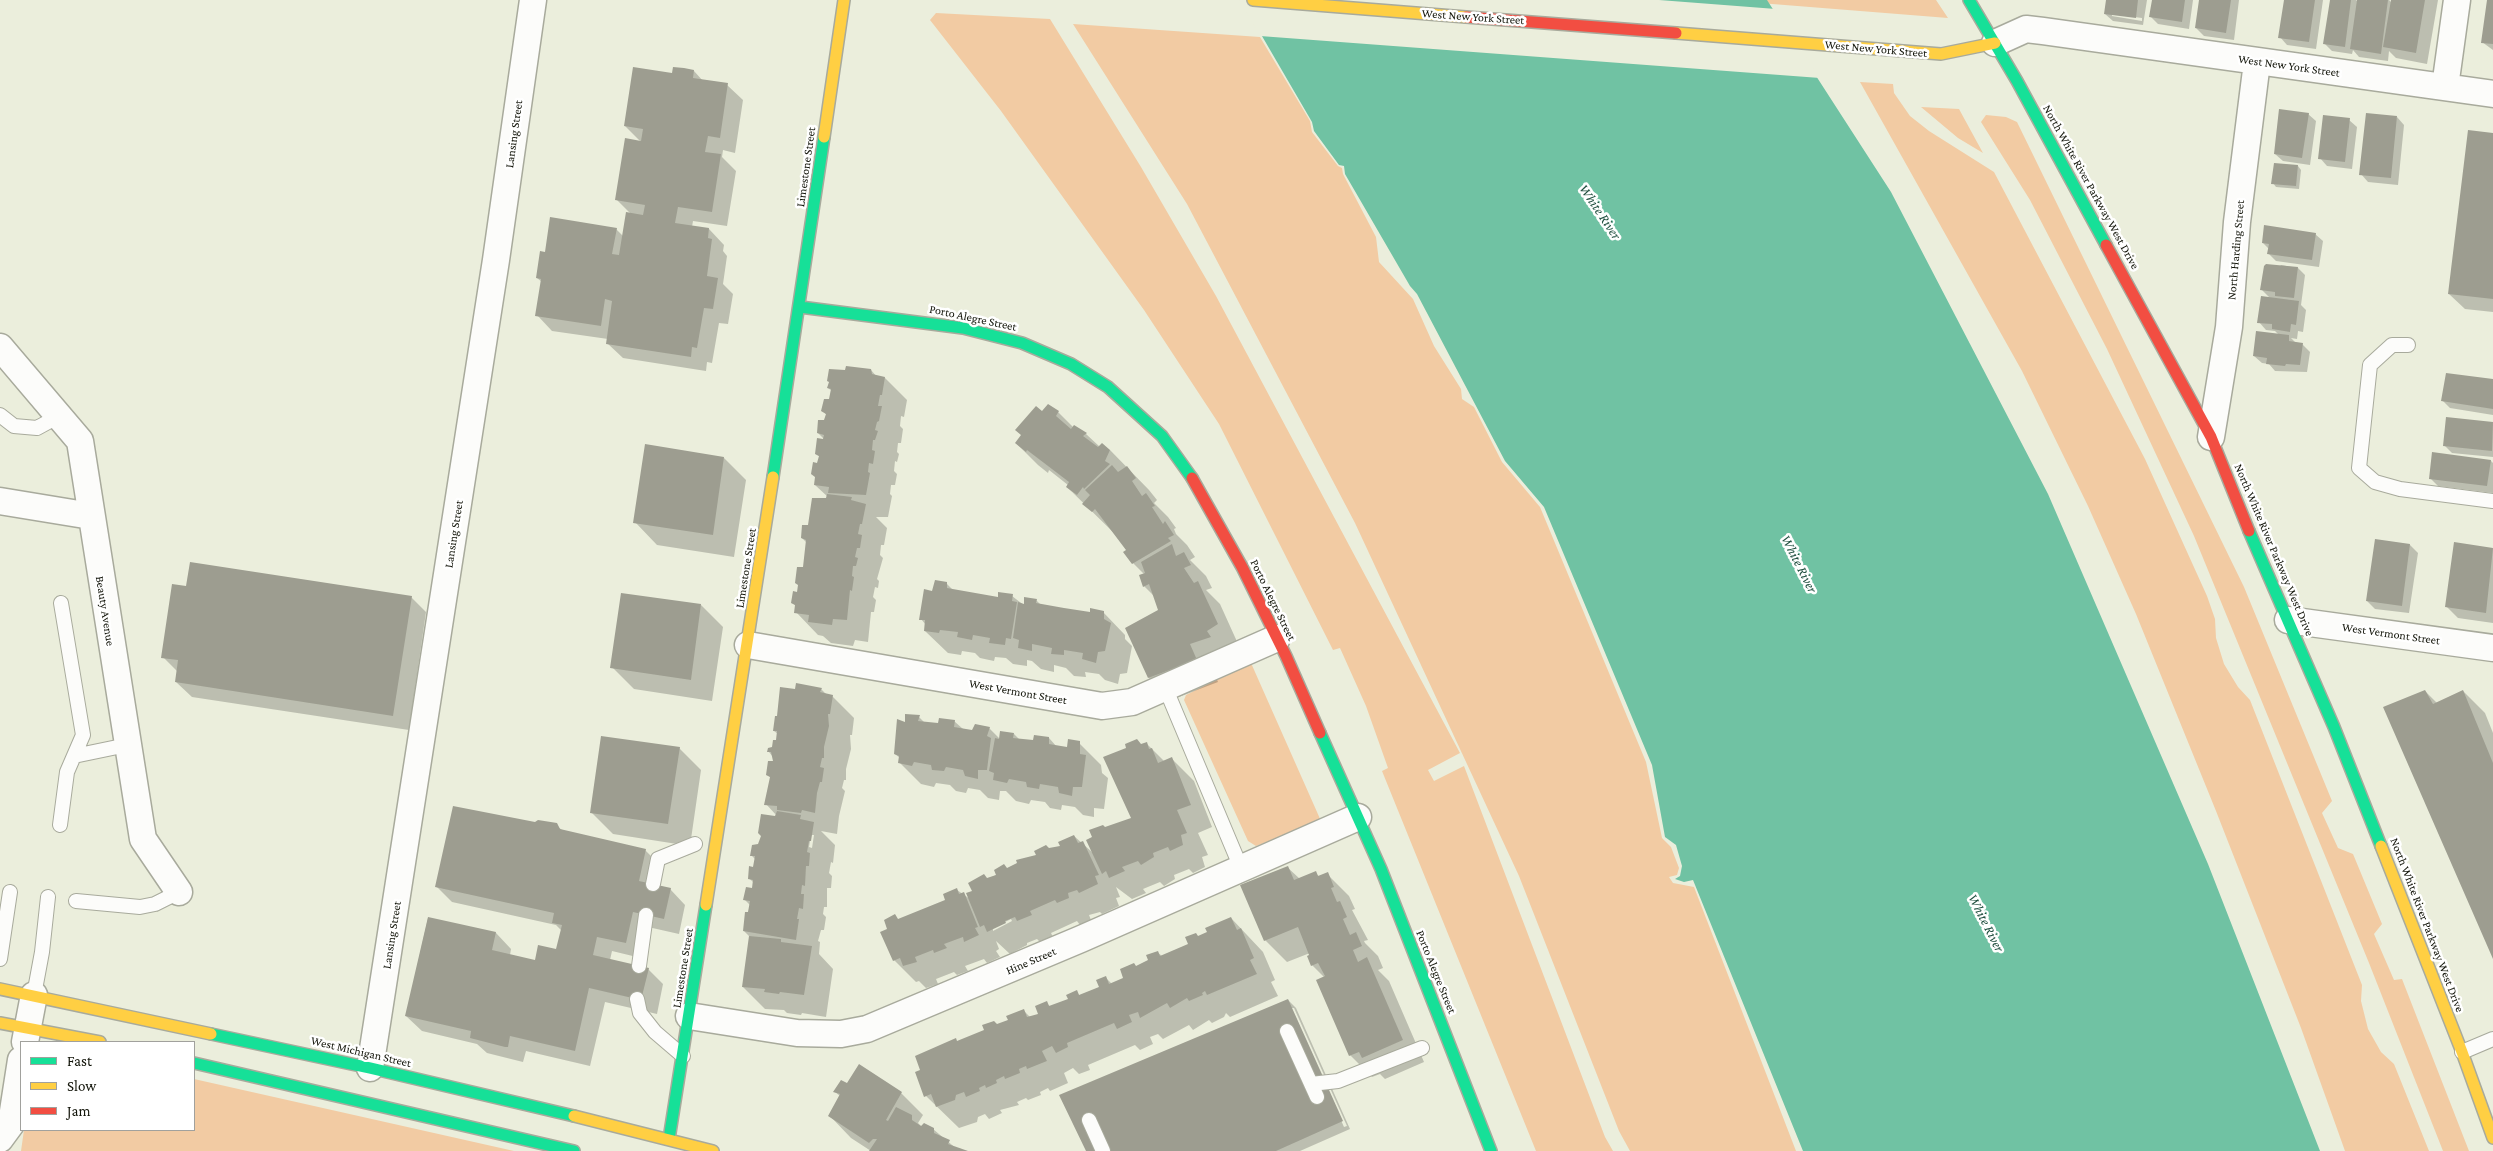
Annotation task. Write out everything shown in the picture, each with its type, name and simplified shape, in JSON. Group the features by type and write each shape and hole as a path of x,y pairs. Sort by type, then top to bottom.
{"main road":[{"name":"Limestone Street","path":"668,1145 800,307 844,0"},
{"name":"West New York Street","path":"1253,0 1941,54 1995,43"},
{"name":"North White River Parkway West Drive","path":"1968,0 1995,43 2211,437 2334,727 2462,1052 2493,1138"},
{"name":"Porto Alegre Street","path":"800,307 948,326 1006,338 1064,360 1108,387 1162,436 1189,473 1242,567 1277,638 1358,817 1491,1151"},
{"name":"West Michigan Street","path":"0,989 370,1068 668,1145 713,1151"},
{"path":"0,1023 26,1035 89,1041"},
{"path":"195,1063 574,1151"}],"street":[{"name":"Lansing Street","path":"370,1068 496,260 534,0"},
{"path":"2445,87 2457,0"},
{"name":"West New York Street","path":"1995,43 2026,29 2493,94"},
{"name":"North Harding Street","path":"2211,437 2229,328 2237,222 2258,62"},
{"name":"Beauty Avenue","path":"0,347 80,441 143,839 179,892"},
{"path":"0,502 91,516"},
{"name":"West Vermont Street","path":"2288,620 2493,648"},
{"name":"West Vermont Street","path":"748,645 1102,706 1132,702 1277,638"},
{"name":"Hine Street","path":"689,1016 797,1033 841,1034 867,1029 1081,939 1358,817"},
{"path":"26,1035 34,995"},
{"path":"0,1139 11,1124 20,1066"}],"lane":[{"path":"2408,345 2392,345 2370,365 2358,468 2375,482 2400,489 2493,501"},
{"path":"0,415 14,426 37,428 59,416"},
{"path":"60,825 67,772 83,735 61,603"},
{"path":"1165,687 1241,868"},
{"path":"74,756 127,745"},
{"path":"653,884 658,859 695,844"},
{"path":"0,959 10,892"},
{"path":"76,901 140,907 154,904 179,892"},
{"path":"34,995 48,897"},
{"path":"639,966 646,915"},
{"path":"637,998 640,1013 655,1032 683,1056"},
{"path":"1287,1031 1317,1097"},
{"path":"2462,1052 2493,1039"},
{"path":"1311,1084 1338,1081 1422,1048"},
{"path":"1089,1120 1103,1151"}],"shaded area":[{"path":"1722,0 1936,0 1948,18"},
{"path":"936,13 1050,19 1141,167 1216,296 1460,753 1428,770 1434,781 1464,766 1605,1137 1613,1151 1536,1151 1382,771 1388,768 1366,706 1340,648 1333,650 1219,424 1144,310 1001,111 930,20"},
{"path":"1073,24 1260,37 1310,121 1312,132 1338,166 1342,168 1343,174 1376,237 1379,262 1413,299 1434,346 1461,389 1462,399 1474,407 1502,462 1540,507 1646,762 1662,838 1671,847 1679,868 1677,875 1669,877 1673,883 1694,887 1796,1151 1630,1151 1619,1131 1519,876 1355,523 1187,204"},
{"path":"1860,82 1893,84 1894,93 1910,116 1929,131 1994,172 2145,459 2207,596 2215,619 2216,638 2224,664 2238,687 2250,700 2362,985 2361,1001 2368,1029 2381,1052 2394,1064 2429,1151 2345,1151 2301,1028 2216,811 2136,614 2088,506 2022,371"},
{"path":"1921,107 1959,109 1983,153 1958,138"},
{"path":"1986,115 2006,117 2017,122 2244,587 2332,801 2322,813 2338,848 2353,854 2382,924 2374,934 2394,980 2402,979 2469,1151 2443,1151 2369,963 2194,536 2107,349 2030,200 1981,122"},
{"path":"1251,663 1321,821 1256,846 1248,841 1184,700 1186,695"},
{"path":"195,1079 514,1151 21,1151 24,1131 195,1131"}],"water":[{"name":"White River","path":"1241,0 1767,0 1891,192 2048,494 2208,864 2320,1151 1803,1151 1693,880 1684,882 1675,879 1680,876 1682,866 1676,845 1665,837 1652,765 1544,507 1505,461 1417,294 1410,286 1345,174 1344,166 1339,165 1314,131 1312,122"}],"pier":[{"path":"1239,0 1659,0 1776,9 1820,78 1260,36"}],"building":[{"path":"2106,0 2138,0 2136,18 2104,14"},
{"path":"2152,0 2185,0 2182,22 2149,17"},
{"path":"2199,0 2231,0 2226,33 2195,28"},
{"path":"2284,0 2315,0 2309,42 2278,38"},
{"path":"2330,0 2351,0 2345,47 2323,44"},
{"path":"2357,0 2388,0 2381,54 2350,49"},
{"path":"2391,0 2425,0 2416,53 2383,47"},
{"path":"2487,0 2493,0 2493,44 2481,43"},
{"path":"633,67 672,73 673,67 684,68 694,70 693,78 728,83 720,138 708,136 705,152 721,154 712,212 678,207 675,223 709,228 708,238 712,239 707,276 718,278 713,309 704,308 697,348 692,347 691,357 606,344 612,301 605,299 601,326 535,316 541,279 536,278 540,251 545,252 550,217 617,228 612,254 619,255 626,212 643,215 645,205 615,200 625,138 641,141 643,129 624,126"},
{"path":"2279,109 2309,113 2302,158 2274,154"},
{"path":"2366,113 2397,116 2391,178 2359,175"},
{"path":"2323,115 2350,118 2345,162 2318,159"},
{"path":"2468,130 2493,133 2493,299 2448,294"},
{"path":"2274,163 2298,165 2296,186 2271,184"},
{"path":"2264,225 2316,233 2312,260 2267,254 2269,244 2262,243"},
{"path":"2266,264 2298,267 2294,298 2275,296 2275,292 2260,290"},
{"path":"2261,296 2299,301 2296,325 2291,324 2290,332 2272,329 2272,324 2257,323"},
{"path":"2256,331 2289,335 2289,341 2303,343 2300,365 2266,364 2267,358 2253,356"},
{"path":"846,366 871,369 872,374 885,377 878,406 882,406 875,430 878,431 875,440 873,440 872,450 875,451 873,464 869,463 868,472 870,473 866,495 828,493 829,487 814,485 815,477 811,474 813,462 817,463 819,456 815,454 817,438 823,439 824,435 817,433 818,420 824,420 826,414 821,411 824,399 829,399 831,389 827,388 829,369 845,370"},
{"path":"2446,373 2493,379 2493,409 2441,401"},
{"path":"1048,404 1059,411 1056,416 1071,429 1074,425 1087,433 1083,436 1098,447 1102,443 1110,450 1105,461 1110,464 1084,489 1083,487 1077,495 1066,487 1069,482 1015,443 1021,435 1015,430 1036,406 1042,411"},
{"path":"2446,417 2493,422 2492,451 2443,446"},
{"path":"645,444 724,457 713,535 633,523"},
{"path":"2432,452 2491,460 2487,486 2429,479"},
{"path":"1112,465 1118,472 1127,466 1136,478 1132,481 1142,496 1146,493 1155,506 1152,507 1163,524 1165,521 1174,535 1168,538 1171,541 1132,564 1123,552 1126,550 1095,509 1092,512 1082,504 1090,495 1085,490"},
{"path":"827,494 852,497 851,500 866,504 858,534 862,535 860,548 857,548 855,557 858,558 856,566 853,566 852,576 854,577 852,591 850,590 847,620 833,619 832,625 808,622 809,615 794,613 795,605 791,603 793,591 797,592 798,585 795,583 797,567 803,567 806,540 801,538 802,525 808,525 812,498 826,498"},
{"path":"2375,539 2410,544 2402,606 2366,601"},
{"path":"2454,542 2493,548 2486,613 2445,607"},
{"path":"1172,544 1176,556 1184,552 1191,565 1184,568 1194,583 1198,581 1218,624 1207,631 1211,637 1190,644 1197,660 1148,678 1125,628 1158,610 1149,584 1143,587 1139,575 1145,573 1141,562"},
{"path":"190,562 412,596 393,716 175,682 178,660 161,658 172,584 186,586"},
{"path":"935,580 947,582 947,588 998,597 998,592 1013,594 1012,601 1017,602 1011,639 1006,638 1005,645 989,643 990,638 973,635 972,640 957,637 958,632 940,630 939,633 924,631 925,620 919,620 924,589 932,591"},
{"path":"621,593 701,604 691,680 610,668"},
{"path":"1024,597 1037,599 1036,603 1064,608 1090,612 1090,608 1104,611 1104,619 1111,623 1105,651 1098,652 1096,663 1082,659 1083,653 1064,650 1064,655 1051,654 1052,648 1032,644 1032,651 1018,648 1019,640 1013,638 1018,602 1024,604"},
{"path":"796,683 822,688 820,692 833,695 830,714 828,714 829,726 824,747 824,758 822,758 820,767 824,768 822,782 820,782 817,793 815,813 802,810 801,813 777,810 777,806 764,805 770,777 766,775 768,761 773,761 771,752 767,752 768,748 772,747 773,740 776,740 777,731 773,731 775,716 777,716 780,687 795,689"},
{"path":"2425,690 2433,704 2463,690 2493,763 2493,959 2383,707"},
{"path":"905,714 920,715 918,721 938,723 939,718 955,720 954,727 972,730 975,724 990,727 987,736 991,738 987,770 978,770 978,779 965,776 963,770 946,767 944,771 932,770 931,765 914,762 912,766 898,763 899,756 894,754 897,719 905,722"},
{"path":"1000,731 1014,733 1013,738 1033,740 1034,735 1049,737 1049,744 1067,747 1068,739 1080,741 1080,754 1086,755 1082,787 1073,787 1072,796 1059,793 1058,787 1040,784 1039,789 1027,787 1026,782 1009,779 1007,783 993,780 994,773 989,771 995,738 999,739"},
{"path":"601,736 680,747 668,824 590,813"},
{"path":"1137,739 1141,744 1147,742 1149,749 1152,748 1158,763 1172,757 1191,805 1177,810 1187,833 1181,835 1183,845 1170,851 1168,847 1153,853 1154,857 1141,865 1138,861 1122,867 1125,871 1109,878 1106,871 1102,874 1086,840 1092,837 1089,830 1103,825 1105,827 1131,818 1103,757 1126,748 1125,744"},
{"path":"453,806 535,822 538,820 557,823 560,829 646,849 639,881 671,888 664,919 633,912 626,943 597,937 593,955 649,968 641,1000 589,988 575,1051 510,1036 508,1047 505,1047 470,1038 471,1031 405,1016 428,917 496,932 492,950 535,960 538,945 556,949 562,925 552,923 554,913 435,887"},
{"path":"777,811 801,815 800,819 814,822 807,852 810,853 809,866 806,866 805,886 802,885 801,894 804,894 803,909 799,908 796,940 743,931 745,912 748,912 750,901 743,900 746,887 752,888 753,880 748,879 749,866 753,867 755,856 750,856 752,845 758,844 761,836 758,833 761,814 775,816"},
{"path":"1074,835 1078,843 1083,841 1099,875 1095,876 1098,884 1079,893 1077,890 1068,893 1069,898 1057,903 1055,900 1030,911 1032,915 1017,921 1015,917 987,932 984,925 980,927 966,893 972,891 968,883 984,874 987,878 996,875 994,870 1004,864 1007,868 1017,863 1016,860 1036,855 1034,851 1046,845 1049,848 1060,846 1058,842"},
{"path":"1288,866 1294,880 1316,871 1318,876 1328,872 1334,887 1331,888 1337,902 1340,901 1347,917 1343,919 1350,935 1356,932 1362,946 1353,950 1358,962 1367,957 1403,1040 1362,1058 1359,1052 1349,1056 1316,980 1325,976 1318,963 1311,966 1307,956 1309,955 1298,927 1264,941 1240,885"},
{"path":"957,888 959,894 964,892 978,927 975,928 979,935 964,942 963,937 944,944 947,948 934,953 933,950 915,957 917,962 903,966 900,958 893,961 880,932 887,929 884,920 895,914 898,919 945,900 943,894"},
{"path":"1231,917 1237,930 1241,928 1254,958 1250,960 1257,974 1207,995 1205,991 1202,993 1203,995 1189,1001 1187,998 1170,1008 1167,1003 1140,1018 1138,1012 1129,1015 1132,1022 1117,1029 1114,1023 1067,1043 1068,1047 1056,1053 1052,1046 1042,1051 1047,1061 1027,1069 1026,1066 1019,1069 1020,1073 1005,1079 1004,1076 996,1080 997,1083 986,1088 985,1085 979,1088 980,1091 966,1097 964,1092 956,1095 955,1100 936,1107 931,1094 924,1097 915,1072 920,1070 915,1056 956,1038 957,1041 984,1030 982,1025 994,1021 997,1024 1008,1020 1006,1016 1024,1009 1027,1017 1038,1014 1035,1006 1047,1001 1049,1006 1068,999 1066,995 1077,990 1079,995 1099,987 1096,980 1106,976 1109,984 1123,978 1120,969 1134,963 1136,966 1148,960 1146,955 1158,951 1160,956 1188,944 1185,937 1196,933 1198,936 1207,932 1205,928"},
{"path":"749,936 781,939 781,942 812,946 804,995 780,992 779,994 764,992 765,989 742,987"},
{"path":"1288,999 1343,1121 1276,1151 1086,1151 1059,1095"},
{"path":"859,1064 902,1092 886,1120 888,1121 896,1107 912,1115 912,1120 921,1126 924,1123 934,1128 934,1133 950,1140 948,1144 968,1151 869,1151 877,1139 873,1139 869,1143 828,1116 840,1094 833,1092 841,1080 847,1083"}],"traffic: fast":[{"path":"1969,0 2017,81 2106,245"},
{"path":"773,477 824,137"},
{"path":"800,307 963,328 1022,343 1071,364 1108,387 1162,436 1192,478"},
{"path":"2249,531 2334,727 2381,846"},
{"path":"1320,733 1381,869 1491,1151"},
{"path":"669,1139 706,905"},
{"path":"211,1034 370,1068 574,1116"},
{"path":"195,1063 574,1151"}],"traffic: slow":[{"path":"824,137 844,0"},
{"path":"1253,0 1466,17"},
{"path":"1676,33 1941,54 1995,43"},
{"path":"706,905 773,477"},
{"path":"2381,846 2462,1052 2493,1138"},
{"path":"0,989 211,1034"},
{"path":"0,1023 95,1041"},
{"path":"574,1116 713,1151"}],"traffic: jam":[{"path":"1466,17 1676,33"},
{"path":"2106,245 2211,437 2249,531"},
{"path":"1192,478 1242,567 1286,656 1320,733"}]}
